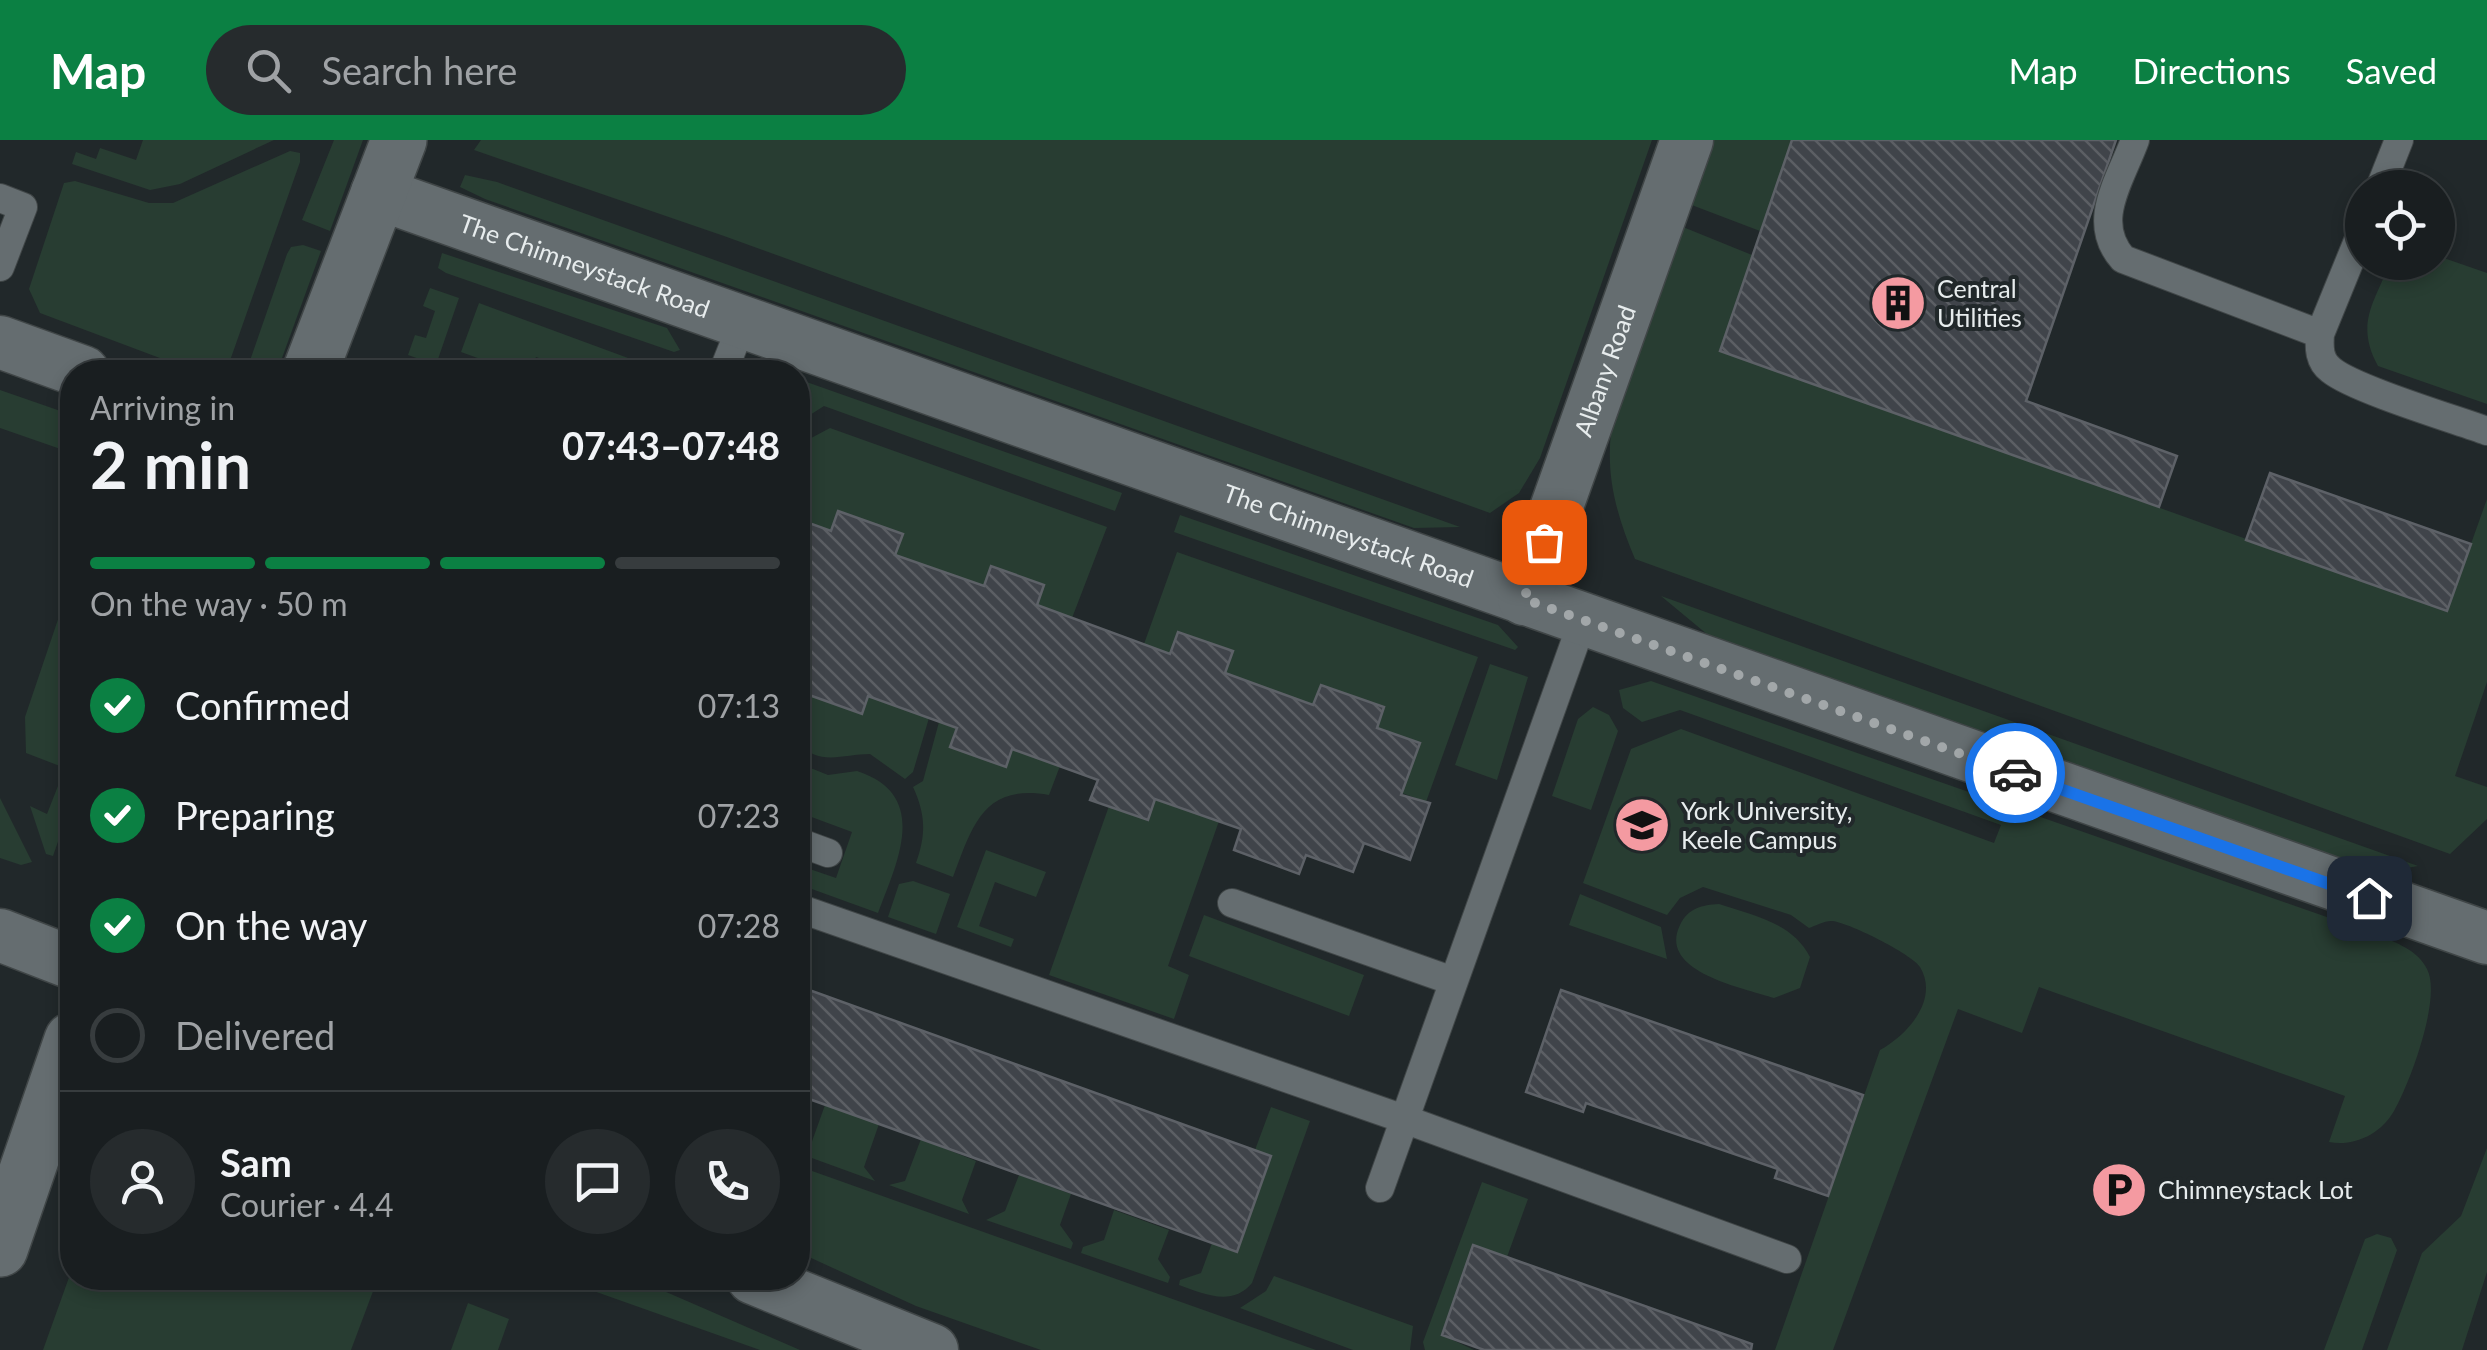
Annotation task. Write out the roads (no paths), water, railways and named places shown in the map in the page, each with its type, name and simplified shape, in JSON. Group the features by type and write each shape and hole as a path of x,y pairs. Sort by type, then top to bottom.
{"street":[{"path":"315,360 399,140"},
{"name":"Albany Road","path":"1524,599 1687,140"},
{"name":"The Chimneystack Road","path":"378,193 1583,620 2486,933"},
{"path":"0,342 60,364"},
{"path":"0,935 60,958"},
{"path":"0,1250 60,1075"},
{"path":"783,1290 932,1350"}],"lane":[{"path":"2135,140 2105,224 2109,244 2123,260 2320,334"},
{"path":"2387,170 2399,140"},
{"path":"0,198 23,206 0,267"},
{"path":"2345,273 2320,334 2319,352 2330,370 2487,432"},
{"path":"728,360 742,324"},
{"path":"1380,1188 1583,620"},
{"path":"810,846 828,853"},
{"path":"1232,903 1453,981"},
{"path":"810,912 1404,1119 1787,1259"}],"place":[{"name":"Central Utilities","path":"1898,303"},
{"name":"York University, Keele Campus","path":"1642,825"},
{"name":"Chimneystack Lot","path":"2119,1190"}]}
